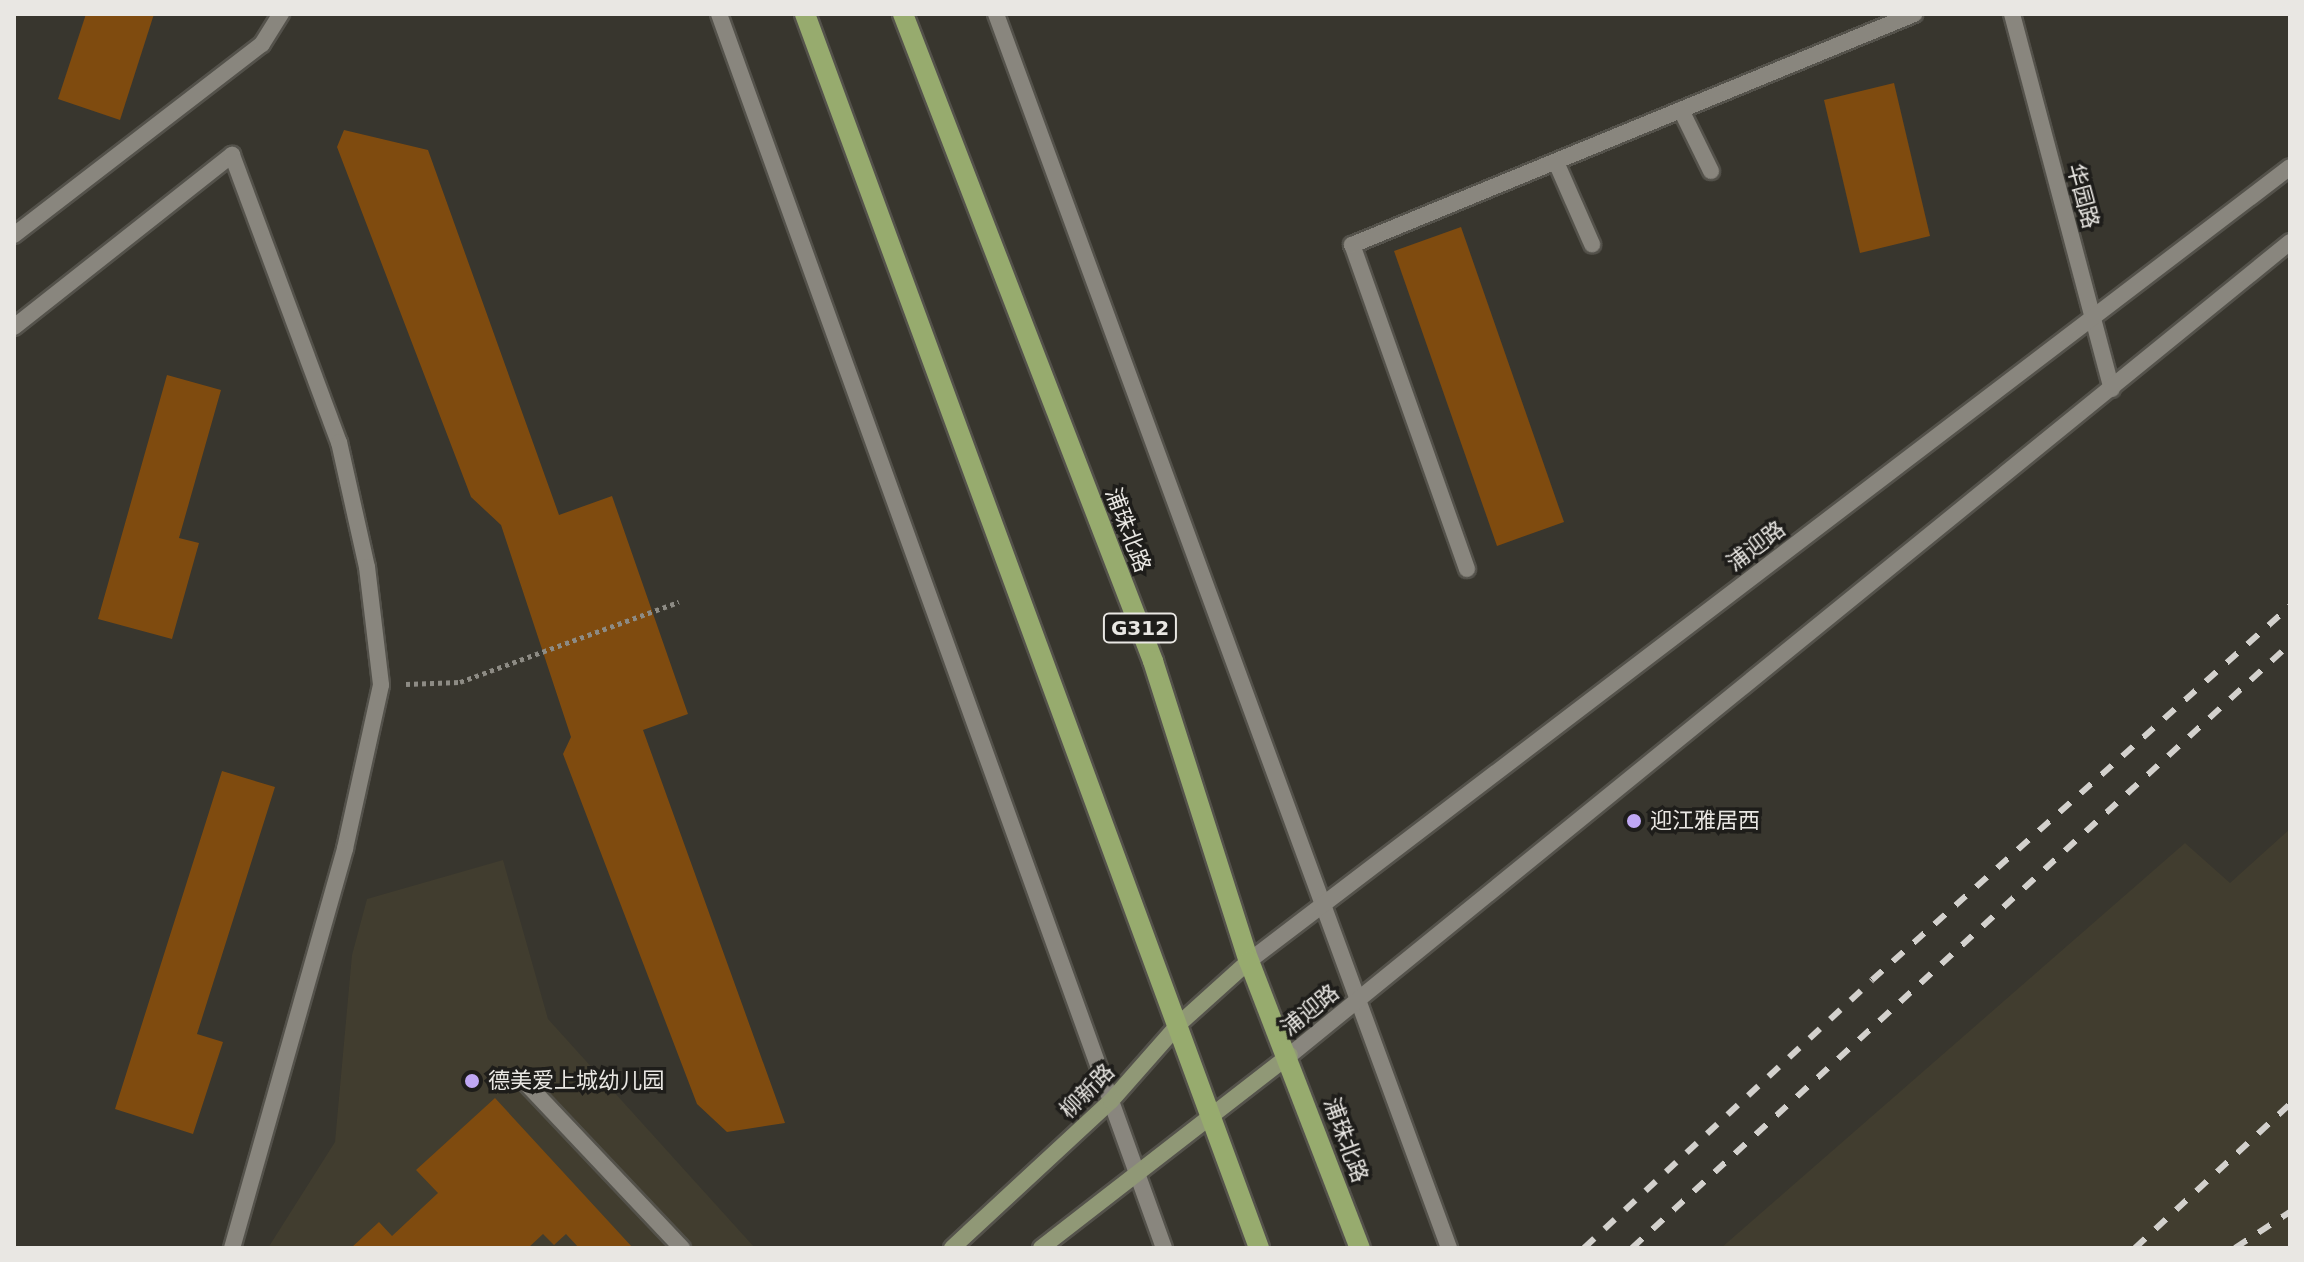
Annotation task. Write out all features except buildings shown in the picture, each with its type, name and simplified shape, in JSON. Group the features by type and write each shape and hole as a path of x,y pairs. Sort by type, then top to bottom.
{"main road":[{"path":"805,14 1259,1248"},
{"name":"浦珠北路","path":"903,14 1153,661 1249,961 1290,1055 1360,1248"},
{"name":"柳新路","path":"952,1248 1111,1101 1179,1024 1249,961"},
{"path":"1041,1248 1290,1055"}],"street":[{"path":"14,235 262,44 281,14"},
{"path":"719,14 1164,1248"},
{"path":"996,14 1320,907 1359,998 1449,1248"},
{"path":"1467,569 1352,245 1914,14"},
{"name":"华园路","path":"2012,14 2112,389"},
{"path":"1681,110 1711,171"},
{"path":"14,327 232,155 339,442 367,567 381,685 345,849 232,1248"},
{"path":"1556,162 1592,244"},
{"name":"浦迎路","path":"1249,961 2290,167"},
{"name":"浦迎路","path":"1290,1055 2290,242"},
{"path":"524,1081 682,1248"}],"path":[{"path":"381,685 460,682 679,602"}],"shaded area":[{"path":"2290,829 2290,1248 1721,1248 2185,843 2230,883"},
{"name":"德美爱上城幼儿园","path":"503,860 548,1019 755,1248 268,1248 335,1142 352,955 367,899"}],"railway":[{"path":"1584,1248 1872,980 2290,606"},
{"path":"1632,1248 2290,644"},
{"path":"2135,1248 2290,1104"},
{"path":"2235,1248 2290,1212"}],"place":[{"name":"迎江雅居西","path":"1634,821"},
{"name":"德美爱上城幼儿园","path":"472,1081"}]}
